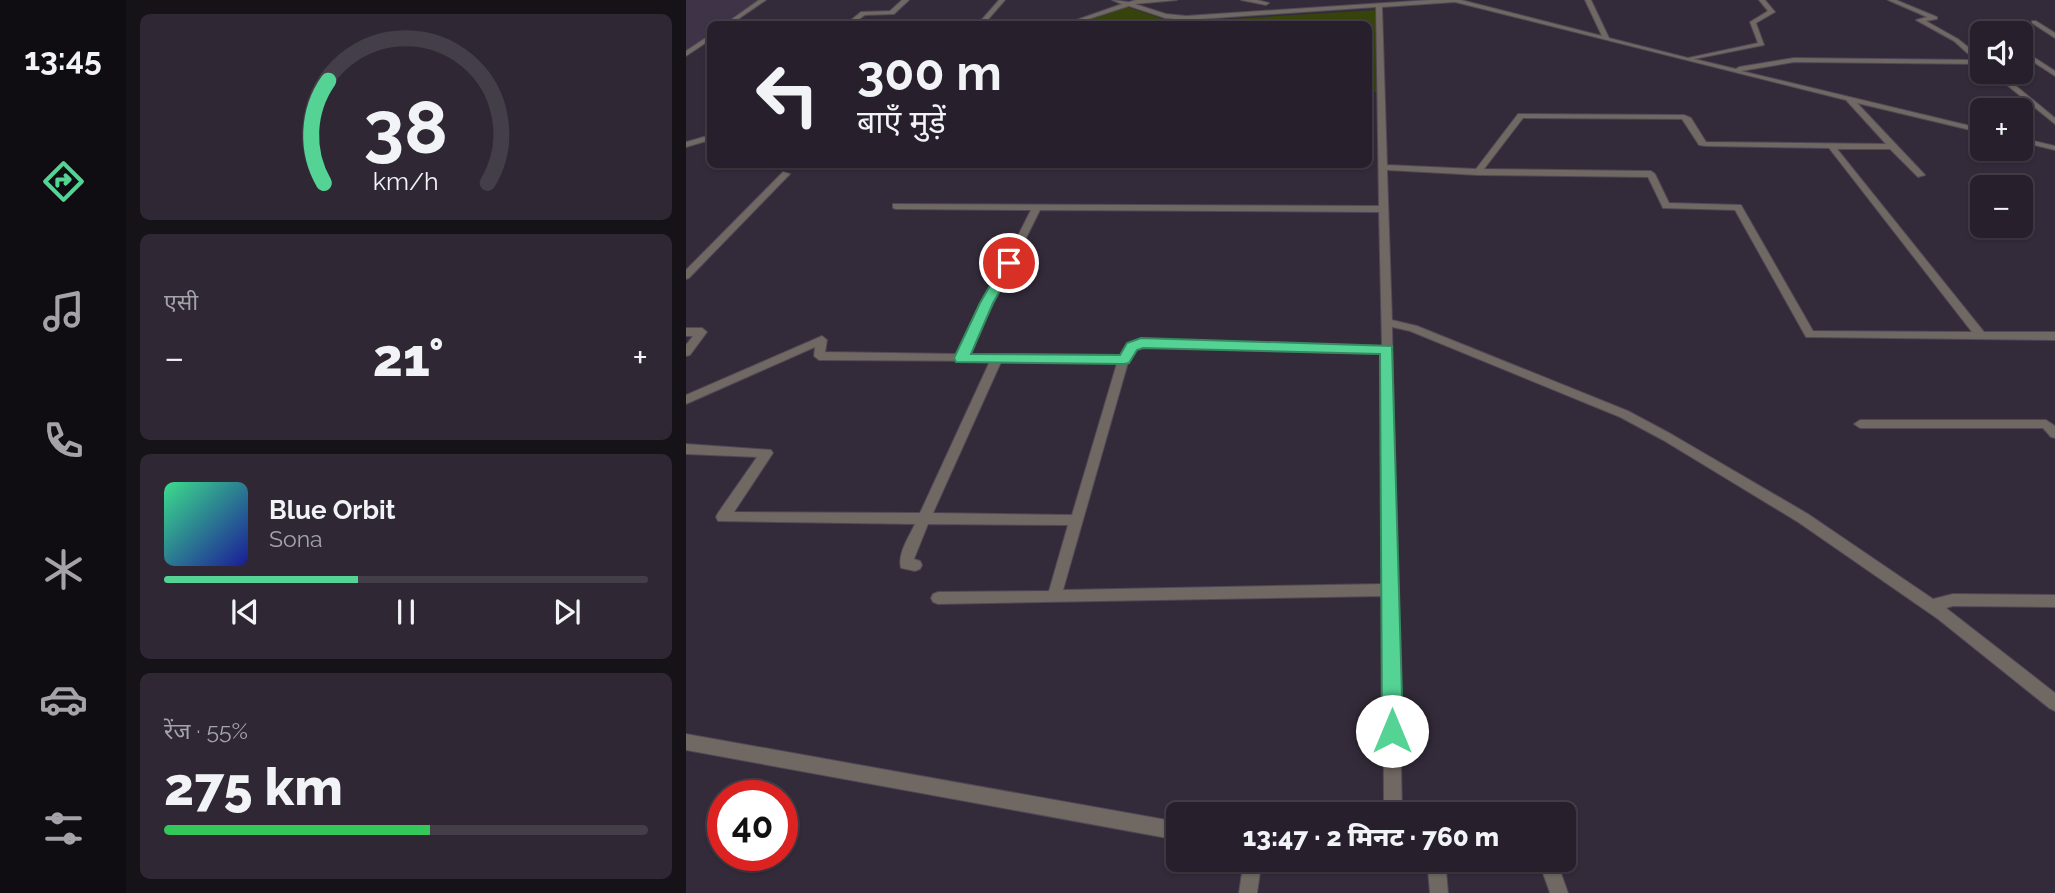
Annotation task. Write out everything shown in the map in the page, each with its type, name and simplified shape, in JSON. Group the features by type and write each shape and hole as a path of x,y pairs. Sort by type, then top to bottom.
{"street":[{"path":"732,21 763,0"},
{"path":"853,21 863,13 892,13 906,0"},
{"path":"984,21 1002,0"},
{"path":"1115,0 1181,18 1457,0 1684,59 1970,128"},
{"path":"1077,21 1144,0 1171,0"},
{"path":"1244,0 1267,2 1262,13"},
{"path":"1588,0 1606,37 1604,39"},
{"path":"1684,59 1762,44 1752,22 1772,12 1762,0"},
{"path":"1891,0 1935,18 1919,20 1956,40 1970,52"},
{"path":"1377,4 1384,167 1393,802"},
{"path":"2034,22 2055,36"},
{"path":"686,54 707,39"},
{"path":"2033,59 2055,74"},
{"path":"1732,70 1794,60 1970,62"},
{"path":"2009,84 2055,122"},
{"path":"1849,98 1921,175"},
{"path":"1478,172 1521,116 1684,117 1703,144 1894,148"},
{"path":"686,145 707,139"},
{"path":"2033,143 2055,148"},
{"path":"1832,147 1980,335"},
{"path":"1384,167 1478,172 1651,174 1666,206 1738,207 1810,335 2055,336"},
{"path":"686,276 786,174"},
{"path":"896,206 1384,209"},
{"path":"961,358 1037,206"},
{"path":"1386,321 1423,332 1635,420 1803,518 1930,606 2055,703"},
{"path":"686,332 702,332 686,352"},
{"path":"686,400 821,340 824,341 819,356 1124,359"},
{"path":"1056,597 1124,359 1132,346 1141,343 1387,350"},
{"path":"915,565 906,564 908,554 997,359"},
{"path":"1860,424 2046,424 2055,434"},
{"path":"686,449 768,453 723,517 1076,520"},
{"path":"938,598 1390,590"},
{"path":"1930,606 1953,600 2055,601"},
{"path":"686,741 1166,829"},
{"path":"1248,893 1251,872"},
{"path":"1437,872 1438,893"},
{"path":"1552,872 1559,893"}],"shaded area":[{"path":"686,0 758,0 728,21 707,21 707,36 686,51"}],"green space":[{"path":"1127,7 1169,21 1084,21"},
{"path":"1376,10 1378,92 1372,92 1372,21 1199,21"}],"route":[{"path":"1009,263 1003,270 961,358 1124,359 1132,346 1141,343 1387,350 1392,731"}]}
